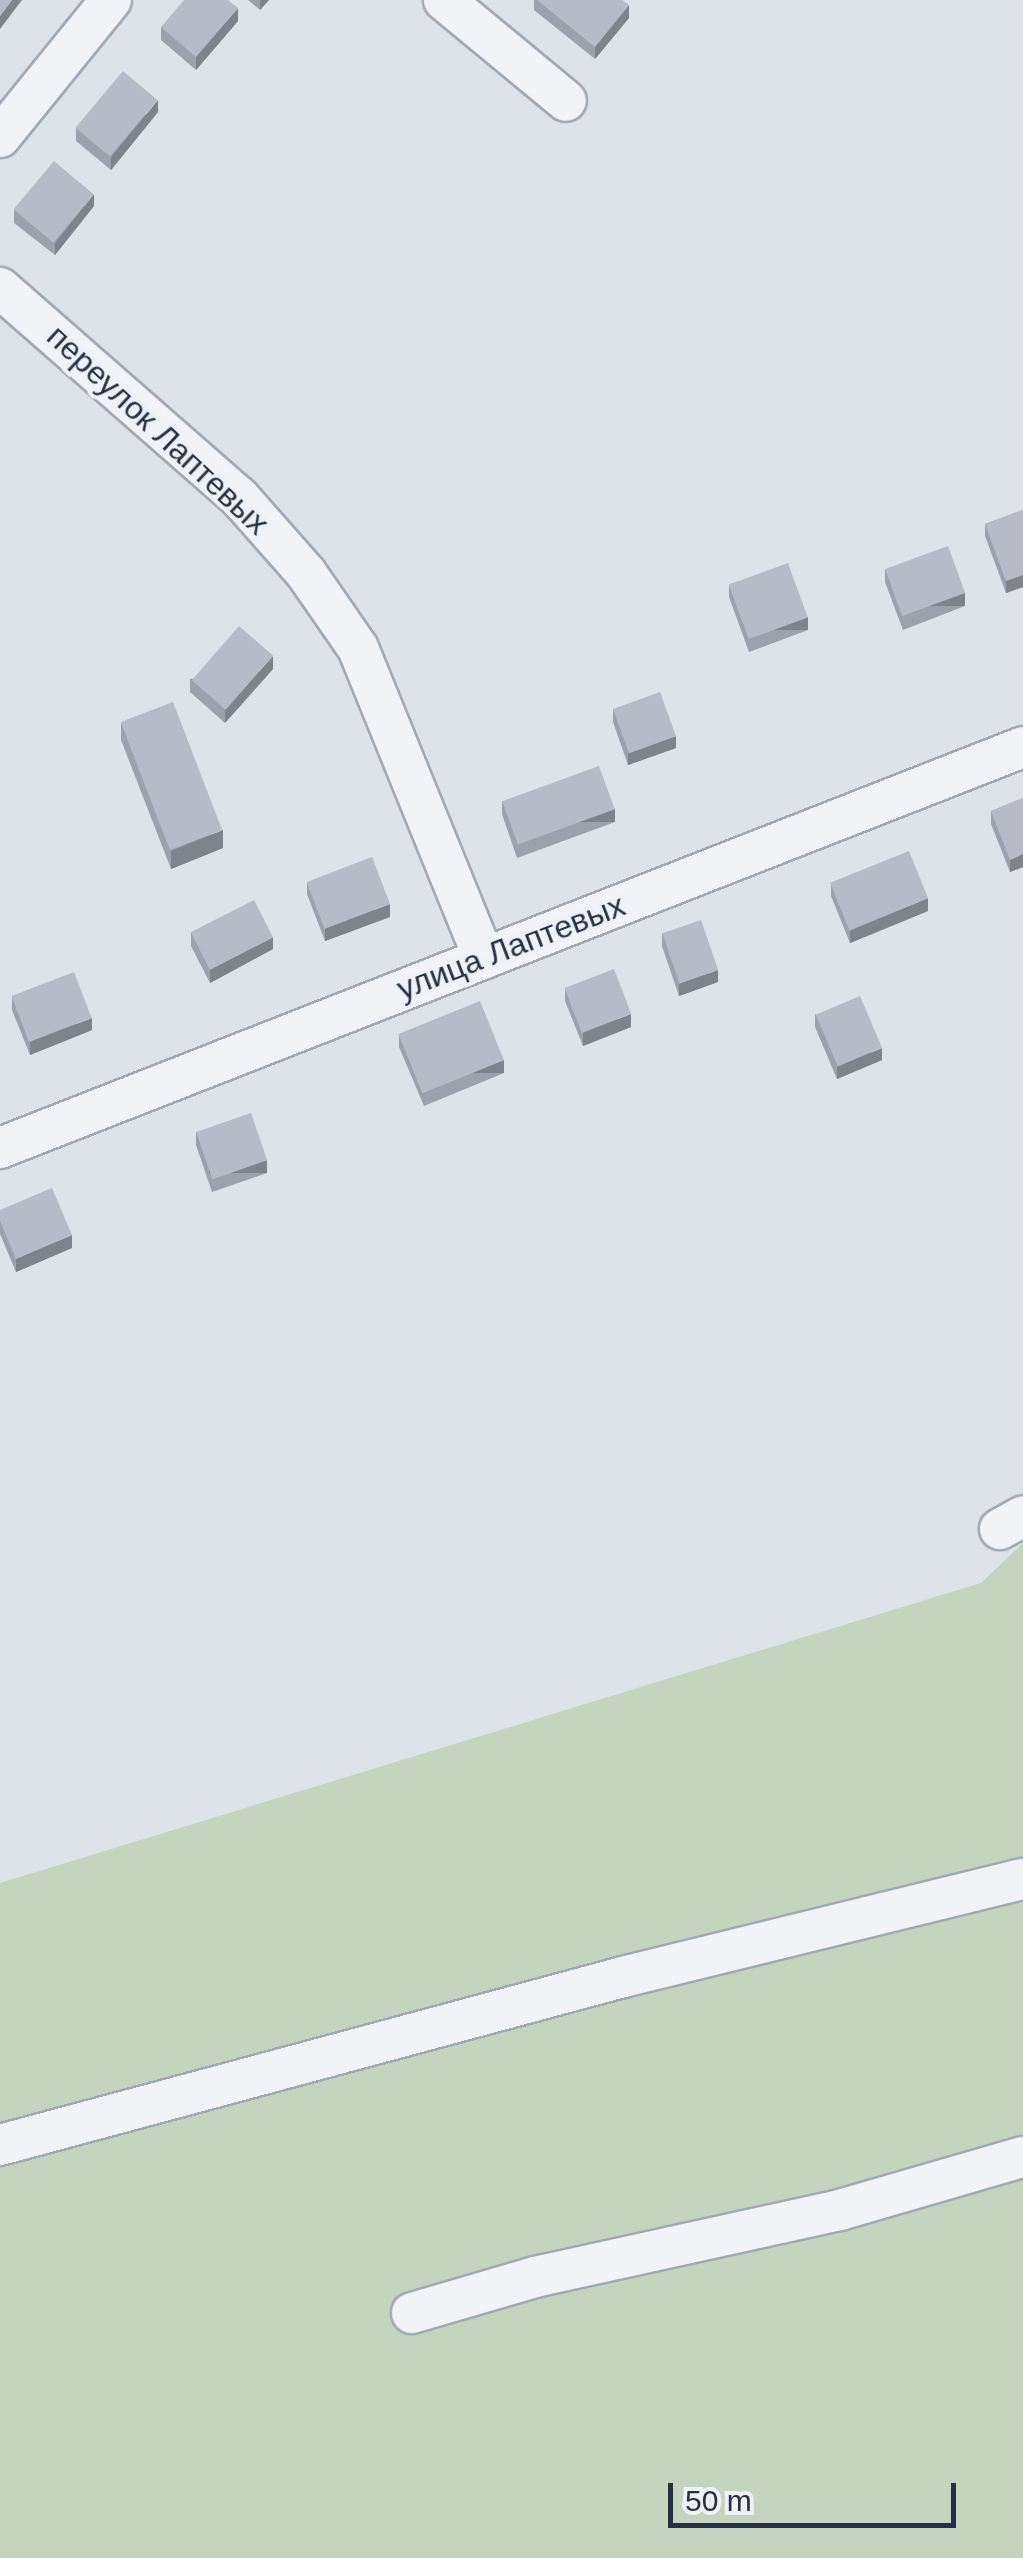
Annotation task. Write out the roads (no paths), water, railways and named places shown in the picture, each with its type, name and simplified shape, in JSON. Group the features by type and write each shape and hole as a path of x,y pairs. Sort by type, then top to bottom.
{"street":[{"path":"0,137 111,0"},
{"path":"444,0 566,102"},
{"name":"переулок Лаптевых","path":"0,288 239,497 306,574 358,648 484,958"},
{"name":"улица Лаптевых","path":"0,1148 1023,747"},
{"path":"0,2145 623,1977 1023,1879"},
{"path":"412,2313 535,2277 840,2210 1023,2157"}]}
